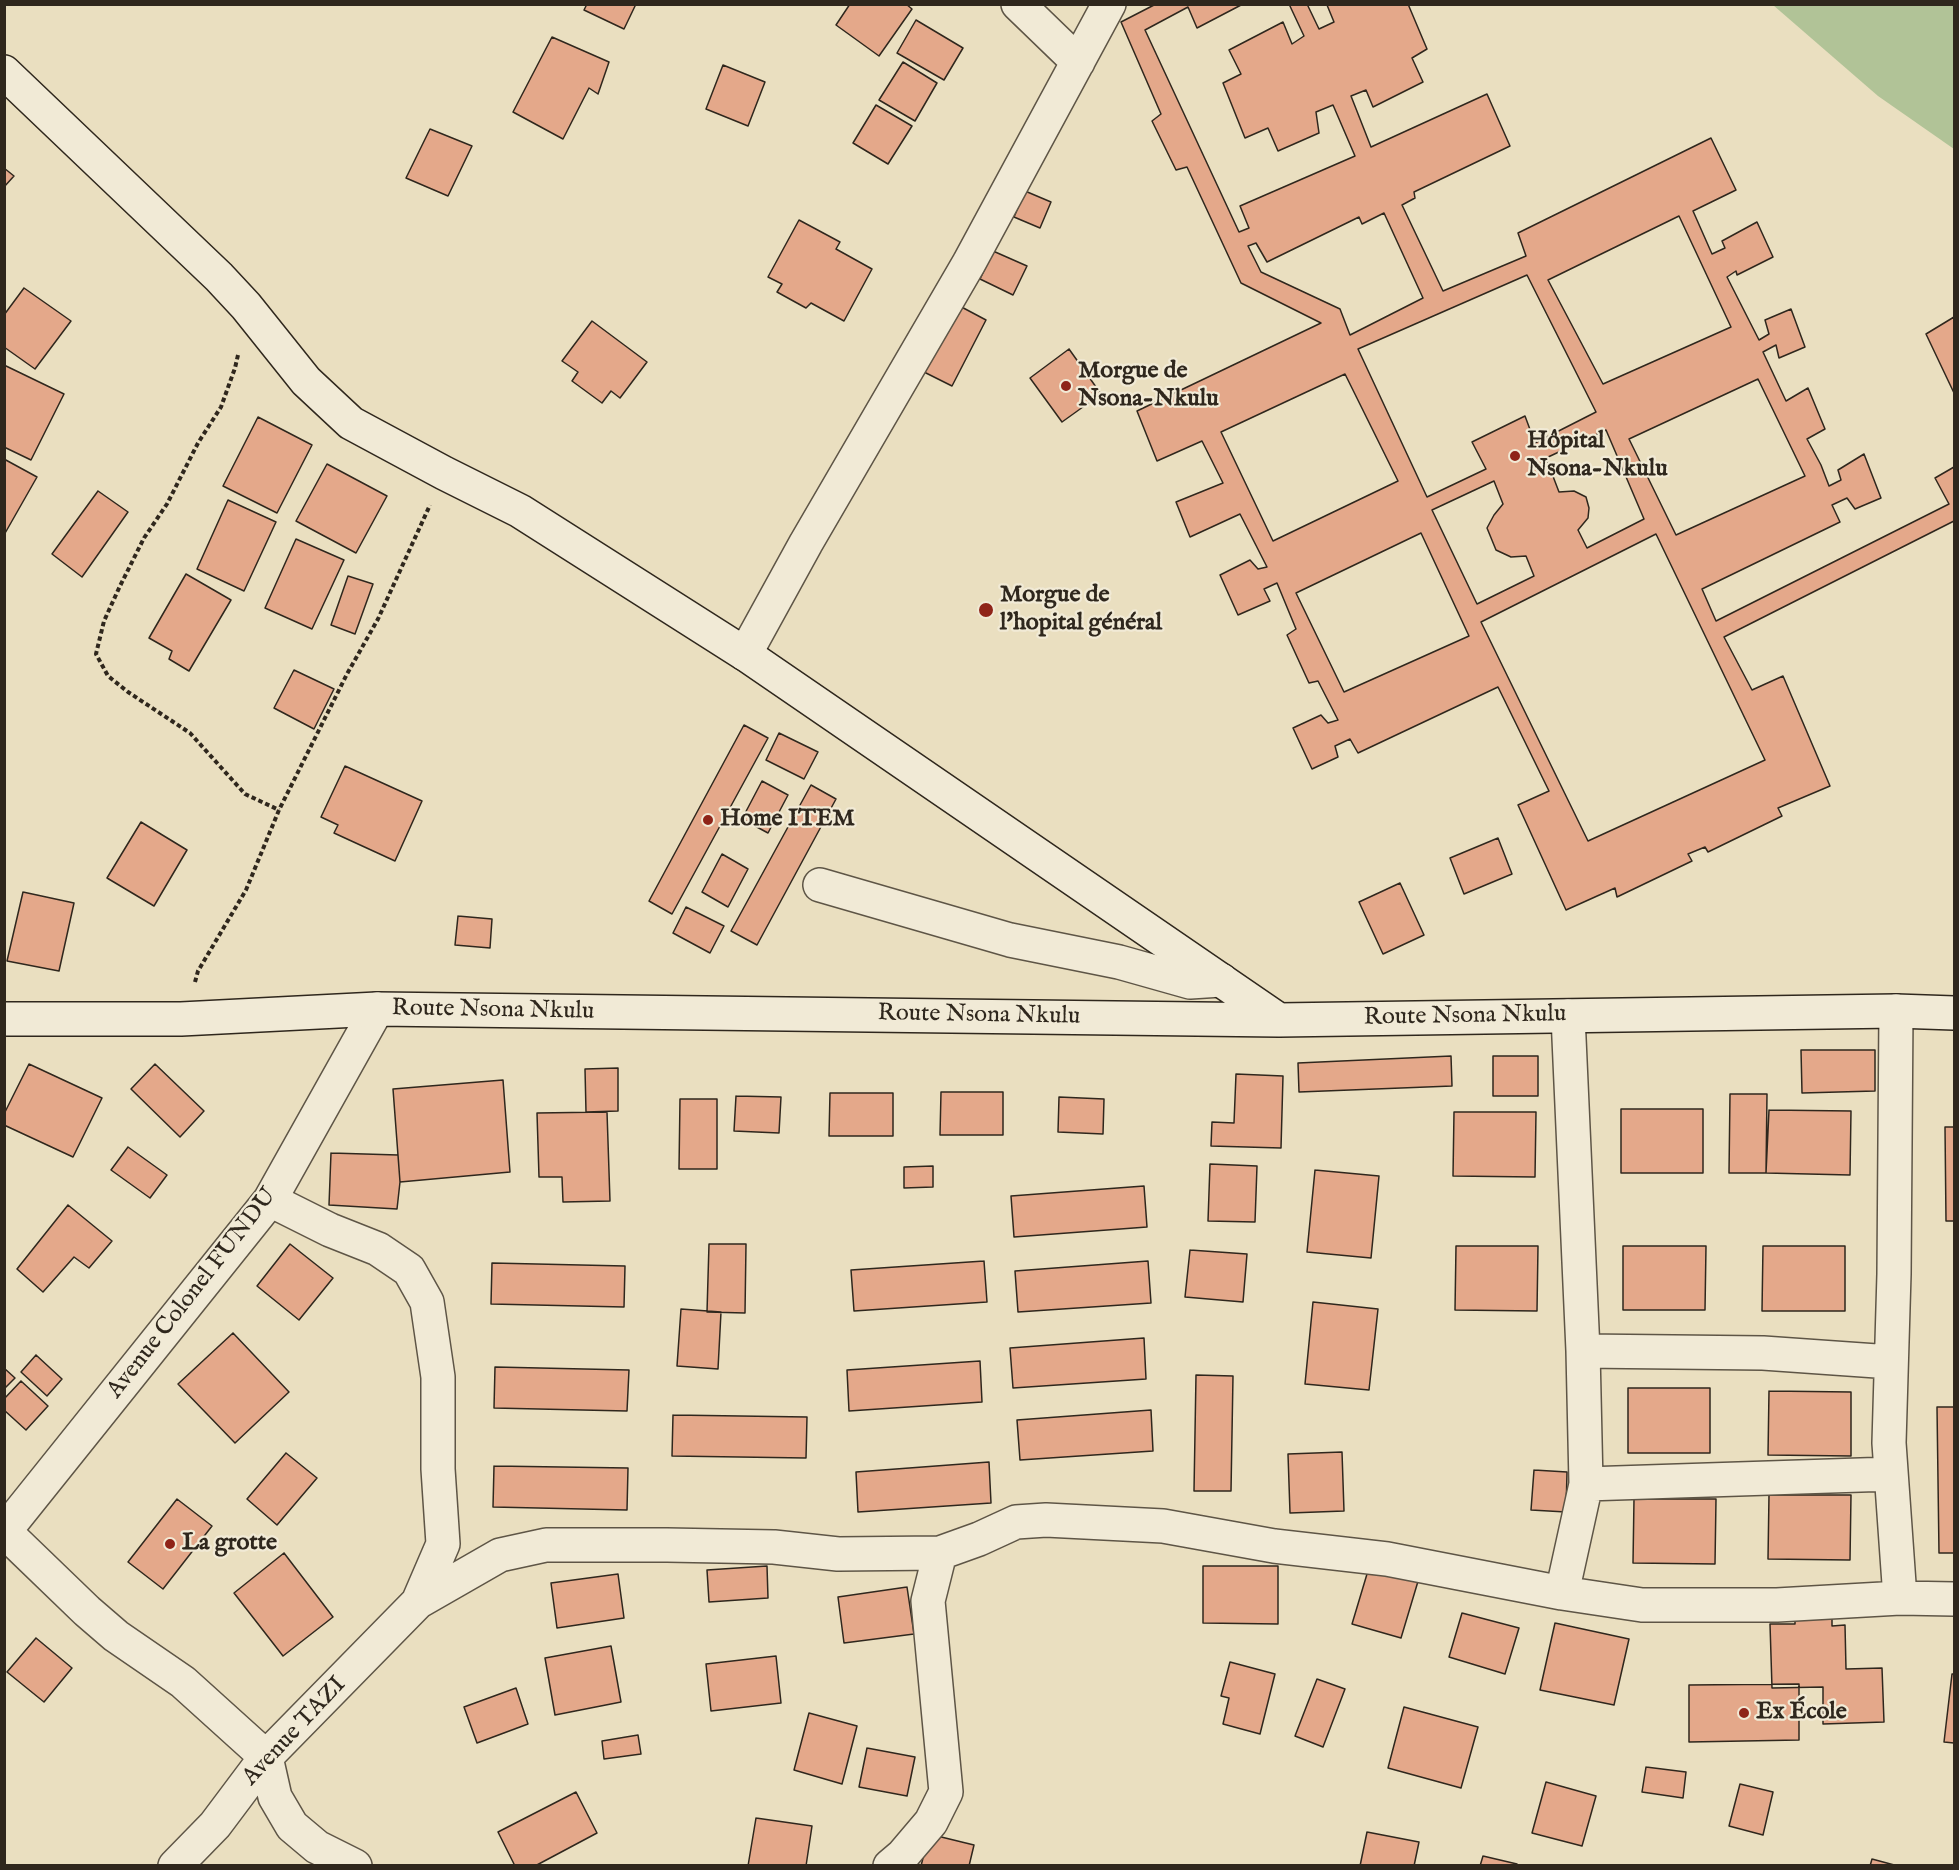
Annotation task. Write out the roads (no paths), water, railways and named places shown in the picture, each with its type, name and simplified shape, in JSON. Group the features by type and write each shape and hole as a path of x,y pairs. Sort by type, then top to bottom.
{"street":[{"path":"1018,4 1078,62"},
{"path":"745,654 795,562 969,263 1109,4"},
{"path":"4,72 211,269 246,306 306,381 351,423 520,511 745,654 1279,1020"},
{"path":"820,885 1010,940 1119,962 1190,982 1221,980"},
{"name":"Route Nsona Nkulu","path":"4,1019 181,1019 377,1009 1279,1020 1896,1011 1954,1013"},
{"name":"Avenue Colonel FUNDU","path":"5,1531 270,1200 377,1009"},
{"path":"1896,1011 1894,1274 1889,1443 1900,1598"},
{"path":"1562,1593 1586,1484 1568,1016"},
{"path":"270,1200 330,1230 378,1249 409,1270 427,1302 438,1377 438,1469 443,1544 418,1602"},
{"path":"1582,1351 1763,1353 1891,1362"},
{"path":"1586,1484 1891,1474"},
{"path":"418,1602 500,1555 546,1545 774,1547 838,1554 939,1553 979,1539 1016,1522 1046,1520 1163,1526 1274,1546 1387,1559 1562,1593 1642,1605 1777,1605 1900,1598 1954,1599"},
{"path":"5,1531 87,1611 116,1636 183,1682 266,1757 275,1797 292,1826 317,1847 355,1866"},
{"path":"443,1544 500,1555"},
{"path":"890,1866 931,1822 946,1792 928,1601 939,1553"},
{"name":"Avenue TAZI","path":"175,1866 215,1825 266,1757 418,1602"}],"place":[{"name":"Morgue de Nsona-Nkulu","path":"1066,386"},
{"name":"Hôpital Nsona-Nkulu","path":"1515,456"},
{"name":"Morgue de l'hopital général","path":"986,610"},
{"name":"Home ITEM","path":"708,820"},
{"name":"La grotte","path":"170,1544"},
{"name":"Ex École","path":"1744,1713"}]}
